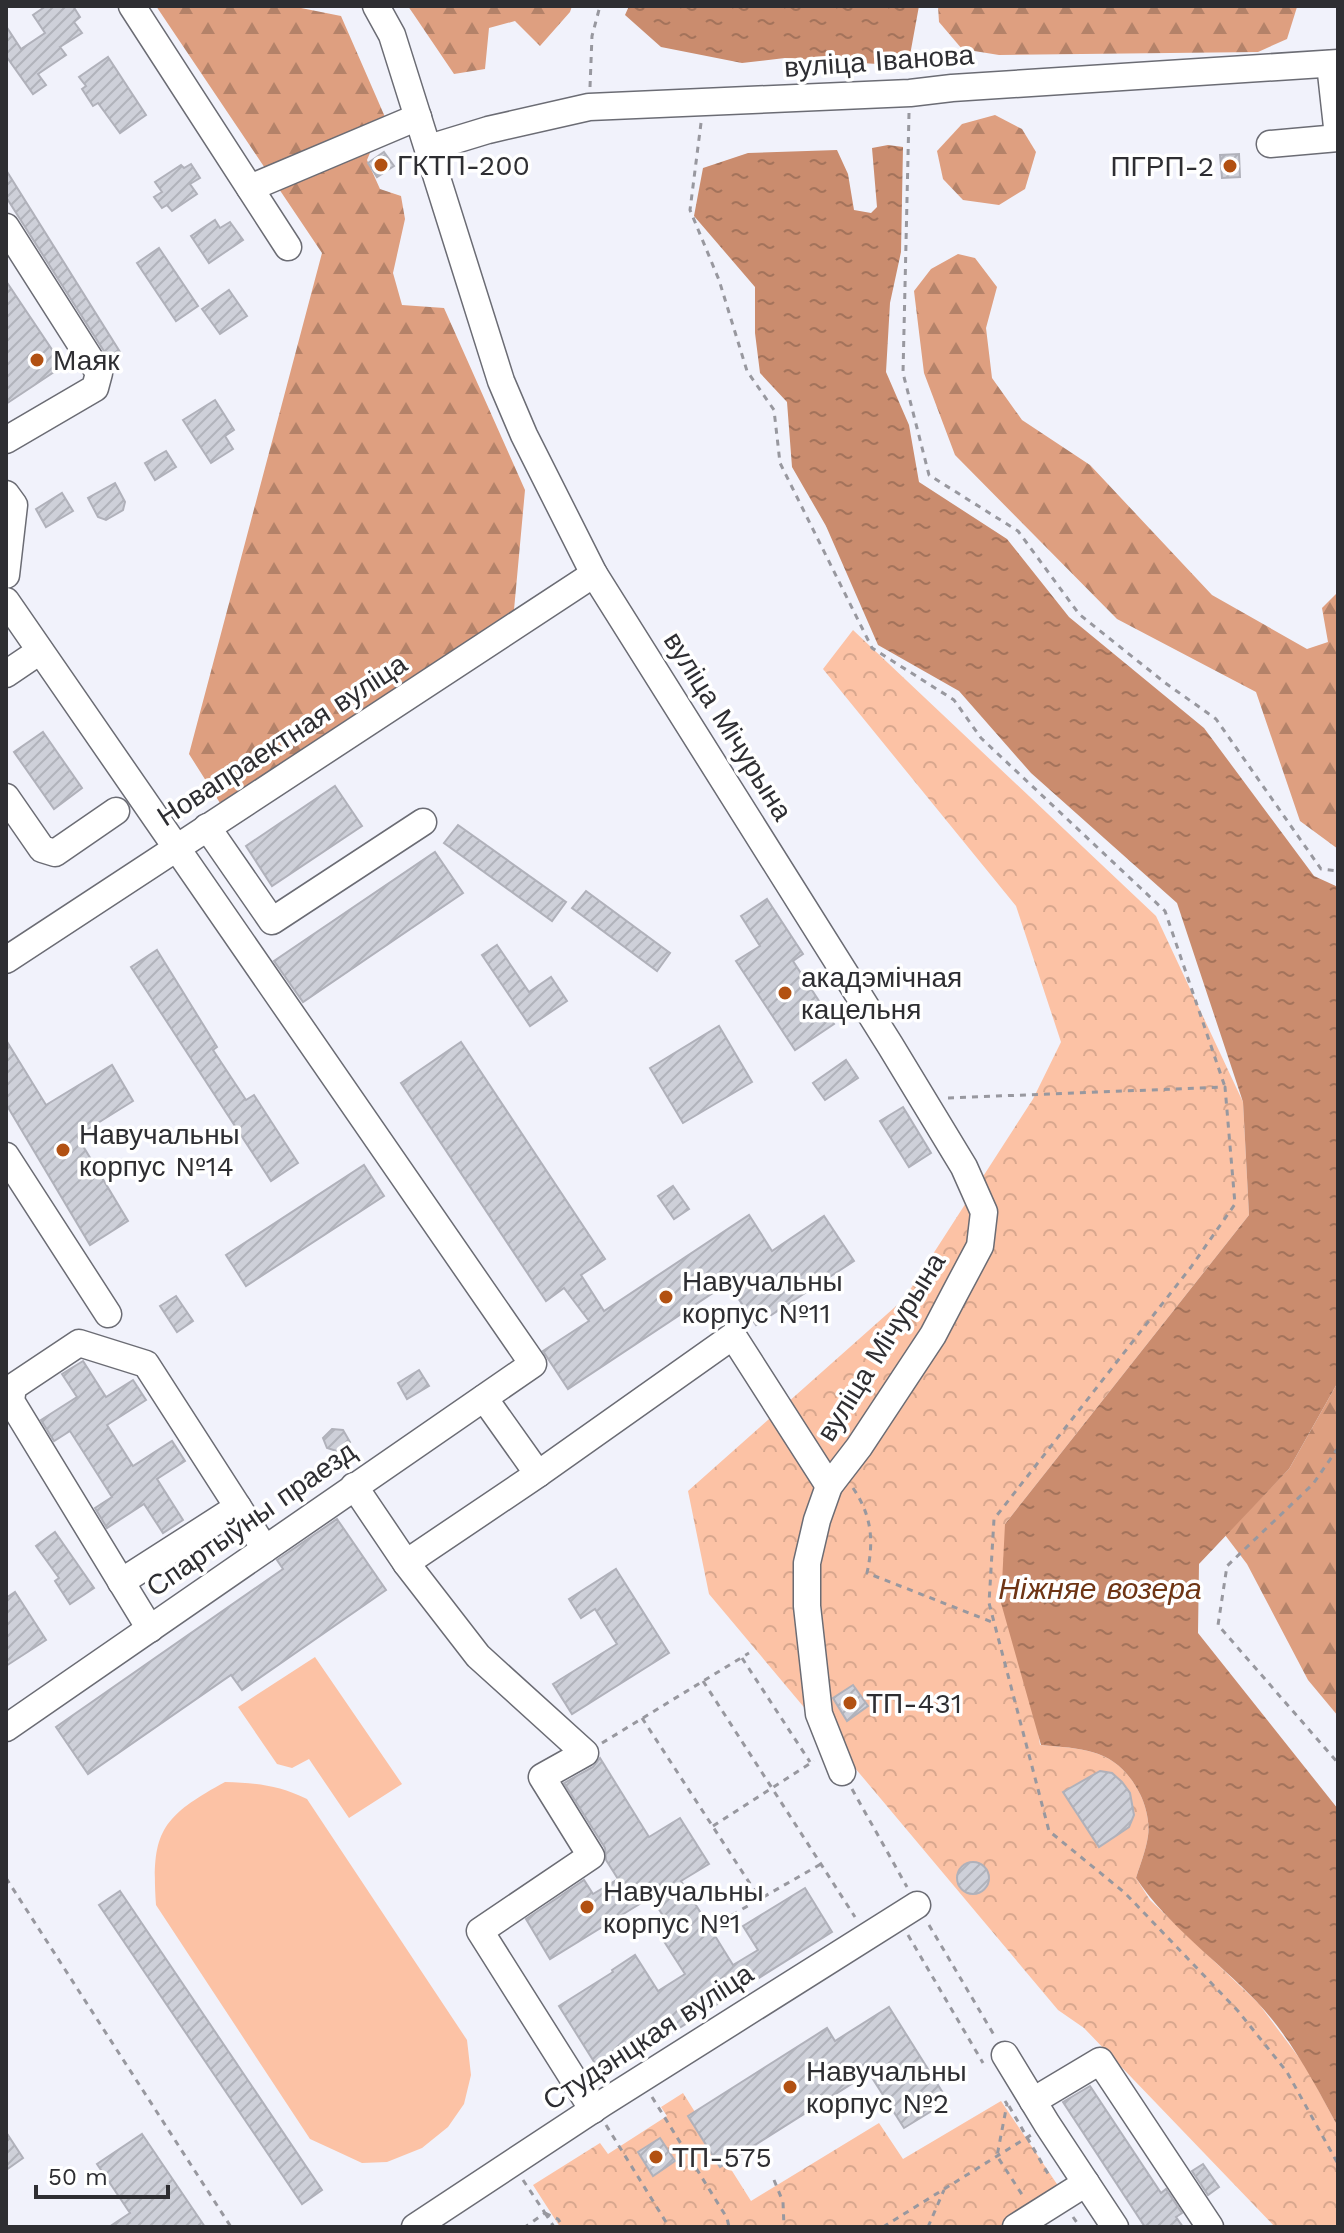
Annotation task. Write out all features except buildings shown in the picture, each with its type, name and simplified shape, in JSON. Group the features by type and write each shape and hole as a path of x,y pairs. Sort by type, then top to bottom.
{"street":[{"path":"132,6 288,247"},
{"name":"вуліца Мічурына","path":"376,6 392,35 501,381 524,435 594,574 816,924 964,1167 984,1212 980,1246 933,1335 833,1481 807,1563 807,1606 819,1714 837,1760"},
{"path":"1270,144 1338,137 1334,64"},
{"name":"вуліца Іванова","path":"429,148 488,130 589,107 910,93 1334,64"},
{"path":"250,188 418,117"},
{"path":"6,227 99,373 95,388 6,440"},
{"path":"6,494 14,505 6,575"},
{"name":"Новапраектная вуліца","path":"6,960 594,574"},
{"path":"6,601 175,848"},
{"path":"6,674 40,651"},
{"path":"6,797 42,849 55,853 116,811"},
{"path":"207,827 272,921 423,822"},
{"name":"Спартыўны праезд","path":"6,1728 533,1364 175,848"},
{"path":"6,1156 108,1314"},
{"path":"406,1563 733,1336 833,1481"},
{"path":"150,1629 11,1401 13,1387 79,1343 146,1364 265,1549"},
{"path":"484,1398 538,1474"},
{"path":"354,1486 406,1563 478,1656 585,1753 542,1777 591,1856 480,1931 594,2109"},
{"path":"121,1582 238,1507"},
{"name":"Студэнцкая вуліца","path":"415,2227 907,1910"},
{"path":"994,2059 1037,2131 1086,2183 1115,2227"},
{"path":"1020,2102 1100,2061 1210,2227"},
{"path":"1026,2221 1086,2183"}],"path":[{"path":"589,107 592,36 600,6"},
{"path":"910,93 903,373 929,475 1018,531 1079,614 1216,719 1321,869 1338,871"},
{"path":"703,104 690,210 719,280 747,371 774,410 780,463 872,648 954,700 981,738 1165,911 1225,1087 1235,1204 1191,1267 994,1519 989,1603 1049,1831 1125,1893 1238,2011 1287,2072 1338,2164"},
{"path":"921,1099 1225,1087"},
{"path":"1338,1448 1313,1484 1227,1566 1218,1625 1338,1763"},
{"path":"833,1481 850,1483 870,1522 872,1549 867,1573 994,1623"},
{"path":"585,1753 749,1653"},
{"path":"742,1658 810,1763"},
{"path":"703,1681 867,1935"},
{"path":"642,1718 760,1899"},
{"path":"713,1826 810,1763 837,1760"},
{"path":"732,1915 821,1864"},
{"path":"6,1878 231,2227"},
{"path":"907,1910 994,2059"},
{"path":"641,2079 727,2218 729,2227"},
{"path":"999,2090 1020,2102 1037,2131 1062,2198"},
{"path":"1020,2102 997,2156 1026,2221"},
{"path":"594,2109 669,2227"},
{"path":"883,2227 1037,2131"},
{"path":"512,2163 554,2227"},
{"path":"774,2180 783,2202 784,2227"},
{"path":"928,2227 945,2188"},
{"path":"525,2227 545,2213"},
{"path":"545,2213 558,2219 563,2227"}],"green space":[{"path":"156,6 291,6 341,16 385,117 367,160 380,189 401,196 405,219 393,273 402,305 444,308 525,490 514,610 232,822 189,754 322,253"},
{"path":"408,6 572,6 540,46 515,21 489,28 485,69 454,74"},
{"path":"938,6 1297,7 1287,39 1258,52 999,55 962,49 939,22"},
{"path":"995,115 1022,129 1036,152 1025,189 999,205 963,200 943,179 937,151 962,124"},
{"path":"958,254 975,258 997,287 986,328 992,378 1022,420 1090,465 1212,595 1307,649 1328,642 1322,608 1338,592 1338,849 1300,821 1256,692 1117,619 955,455 924,373 914,291 931,269"},
{"path":"853,630 1156,916 1243,1102 1249,1215 1005,1524 1040,1745 1099,1754 1121,1768 1131,1779 1144,1804 1148,1826 1146,1847 1136,1878 1150,1900 1259,2004 1306,2067 1338,2127 1338,2227 1275,2227 1084,2028 1058,2010 709,1594 688,1491 904,1299 1033,1099 1061,1042 1016,906 823,669"},
{"path":"1338,1382 1338,1716 1308,1680 1247,1564 1225,1535 1289,1469"},
{"path":"315,1657 402,1784 349,1818 309,1759 292,1768 277,1764 238,1707"},
{"path":"225,1782 267,1786 307,1799 467,2040 471,2075 464,2104 448,2127 422,2148 387,2162 362,2163 310,2139 156,1905 156,1860 165,1829 187,1806"},
{"path":"683,2093 751,2201 879,2123 903,2159 1001,2101 1063,2193 1009,2227 560,2227 533,2185 600,2143 608,2154 667,2116 661,2107"}],"water":[{"path":"629,6 919,6 908,66 785,58 742,63 661,47 625,15"},
{"name":"Ніжняе возера","path":"888,145 903,147 901,252 890,303 886,372 909,425 919,482 1007,539 1069,617 1204,728 1314,876 1338,887 1338,1382 1289,1469 1199,1564 1198,1633 1338,1809 1338,2127 1302,2062 1269,2016 1163,1912 1136,1878 1146,1847 1148,1826 1144,1804 1131,1779 1121,1768 1099,1754 1041,1745 1001,1603 1005,1524 1249,1215 1243,1102 1177,903 1031,773 959,691 878,645 826,526 792,467 787,402 760,373 755,333 755,287 694,216 703,168 748,153 837,150 848,174 854,210 871,213 877,207 872,148"}],"place":[{"name":"ГКТП-200","path":"381,165"},
{"name":"ПГРП-2","path":"1230,166"},
{"name":"Маяк","path":"37,360"},
{"name":"акадэмічная кацельня","path":"785,993"},
{"name":"Навучальны корпус №14","path":"63,1150"},
{"name":"Навучальны корпус №11","path":"666,1297"},
{"name":"ТП-431","path":"850,1703"},
{"name":"Навучальны корпус №1","path":"587,1907"},
{"name":"Навучальны корпус №2","path":"790,2087"},
{"name":"ТП-575","path":"656,2157"}]}
